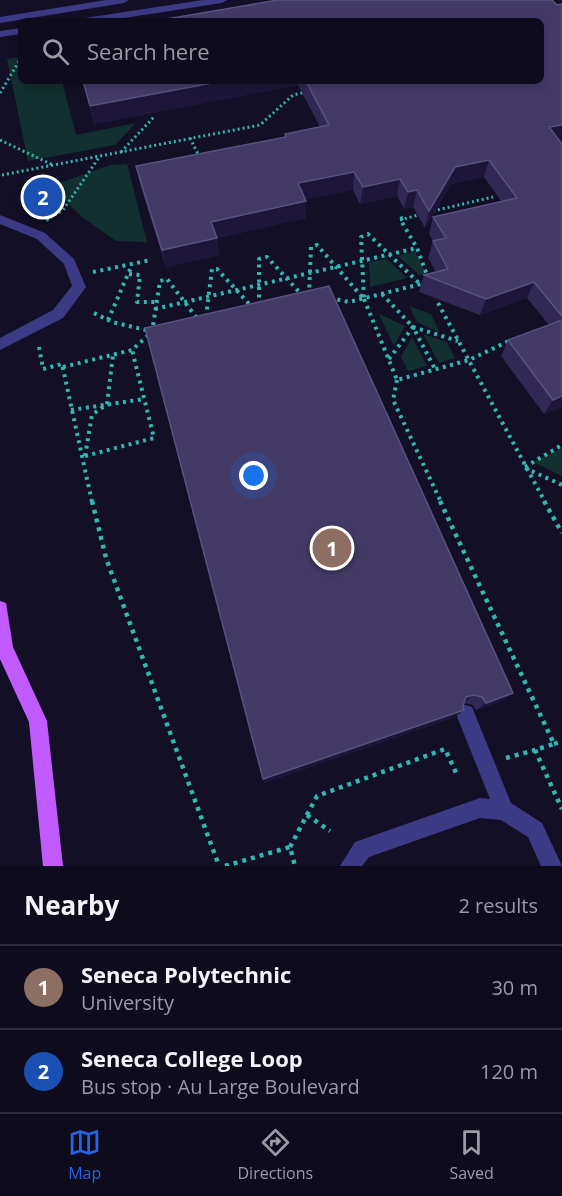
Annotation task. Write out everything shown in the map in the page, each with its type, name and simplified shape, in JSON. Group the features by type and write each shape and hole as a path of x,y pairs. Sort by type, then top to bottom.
{"main road":[{"path":"0,609 2,656 38,722 53,866"}],"street":[{"path":"0,20 124,0"},
{"path":"104,18 222,0"},
{"path":"0,34 18,31"},
{"path":"0,219 41,236 69,262 79,287 58,314 0,344"},
{"path":"465,714 504,810"},
{"path":"350,866 362,849 480,808 504,810 535,830 552,866"}],"path":[{"path":"0,93 18,63"},
{"path":"2,175 260,125 293,95 313,91"},
{"path":"121,152 154,117"},
{"path":"190,138 201,159"},
{"path":"0,140 53,165"},
{"path":"28,230 63,210 101,156"},
{"path":"322,300 332,298 349,302 429,282 417,248 400,219 493,197"},
{"path":"364,299 361,237 368,234 420,284"},
{"path":"259,315 259,259 267,256 309,304 311,248 317,245 364,299 398,380 393,400 554,744"},
{"path":"155,309 417,248"},
{"path":"110,269 151,260"},
{"path":"108,320 132,265"},
{"path":"39,347 43,369 62,364 63,367 132,350 152,332 160,281 168,279 204,327 212,270 217,269 252,307"},
{"path":"129,274 140,275 137,302 157,302"},
{"path":"382,294 413,327 435,369"},
{"path":"438,303 562,533"},
{"path":"94,313 108,320 161,334"},
{"path":"389,359 413,327"},
{"path":"413,327 459,341"},
{"path":"398,380 469,360 520,336"},
{"path":"85,456 154,438 132,350"},
{"path":"83,466 92,415 107,404 113,355"},
{"path":"63,367 83,466 106,558 219,866"},
{"path":"71,410 144,399"},
{"path":"525,467 562,446"},
{"path":"525,467 562,485"},
{"path":"502,759 562,741"},
{"path":"296,866 290,847 317,796 445,749 458,777"},
{"path":"535,750 562,809"},
{"path":"307,815 330,831"},
{"path":"225,866 290,847"}],"green space":[{"path":"18,57 18,84 63,84 76,135 136,123 115,145 28,161 7,59"},
{"path":"127,164 147,242 116,241 82,217 50,186 111,165"},
{"path":"415,251 426,274 419,275 398,256"},
{"path":"387,259 407,278 370,287 369,262"},
{"path":"409,306 431,314 440,333 417,322"},
{"path":"379,314 405,326 394,346"},
{"path":"423,334 447,342 455,358 439,363"},
{"path":"412,337 427,366 408,371 401,357"},
{"path":"562,448 562,476 533,462"}],"building":[{"path":"278,0 552,0 557,5 562,4 562,125 549,127 562,144 562,316 534,282 486,299 424,275 448,269 433,241 446,238 433,217 517,198 489,160 455,167 429,211 417,190 408,192 400,179 363,187 354,172 298,183 306,201 211,222 217,238 162,250 136,166 286,137 285,134 329,125 308,84 544,84 544,18 173,18"},
{"path":"84,84 207,84 90,106"},
{"path":"329,286 513,693 486,703 482,697 474,695 466,697 464,710 263,779 145,328"},
{"path":"562,320 562,396 553,400 508,340"}],"place":[{"name":"Seneca College Loop","path":"43,197"},
{"name":"Seneca Polytechnic","path":"332,548"}]}
